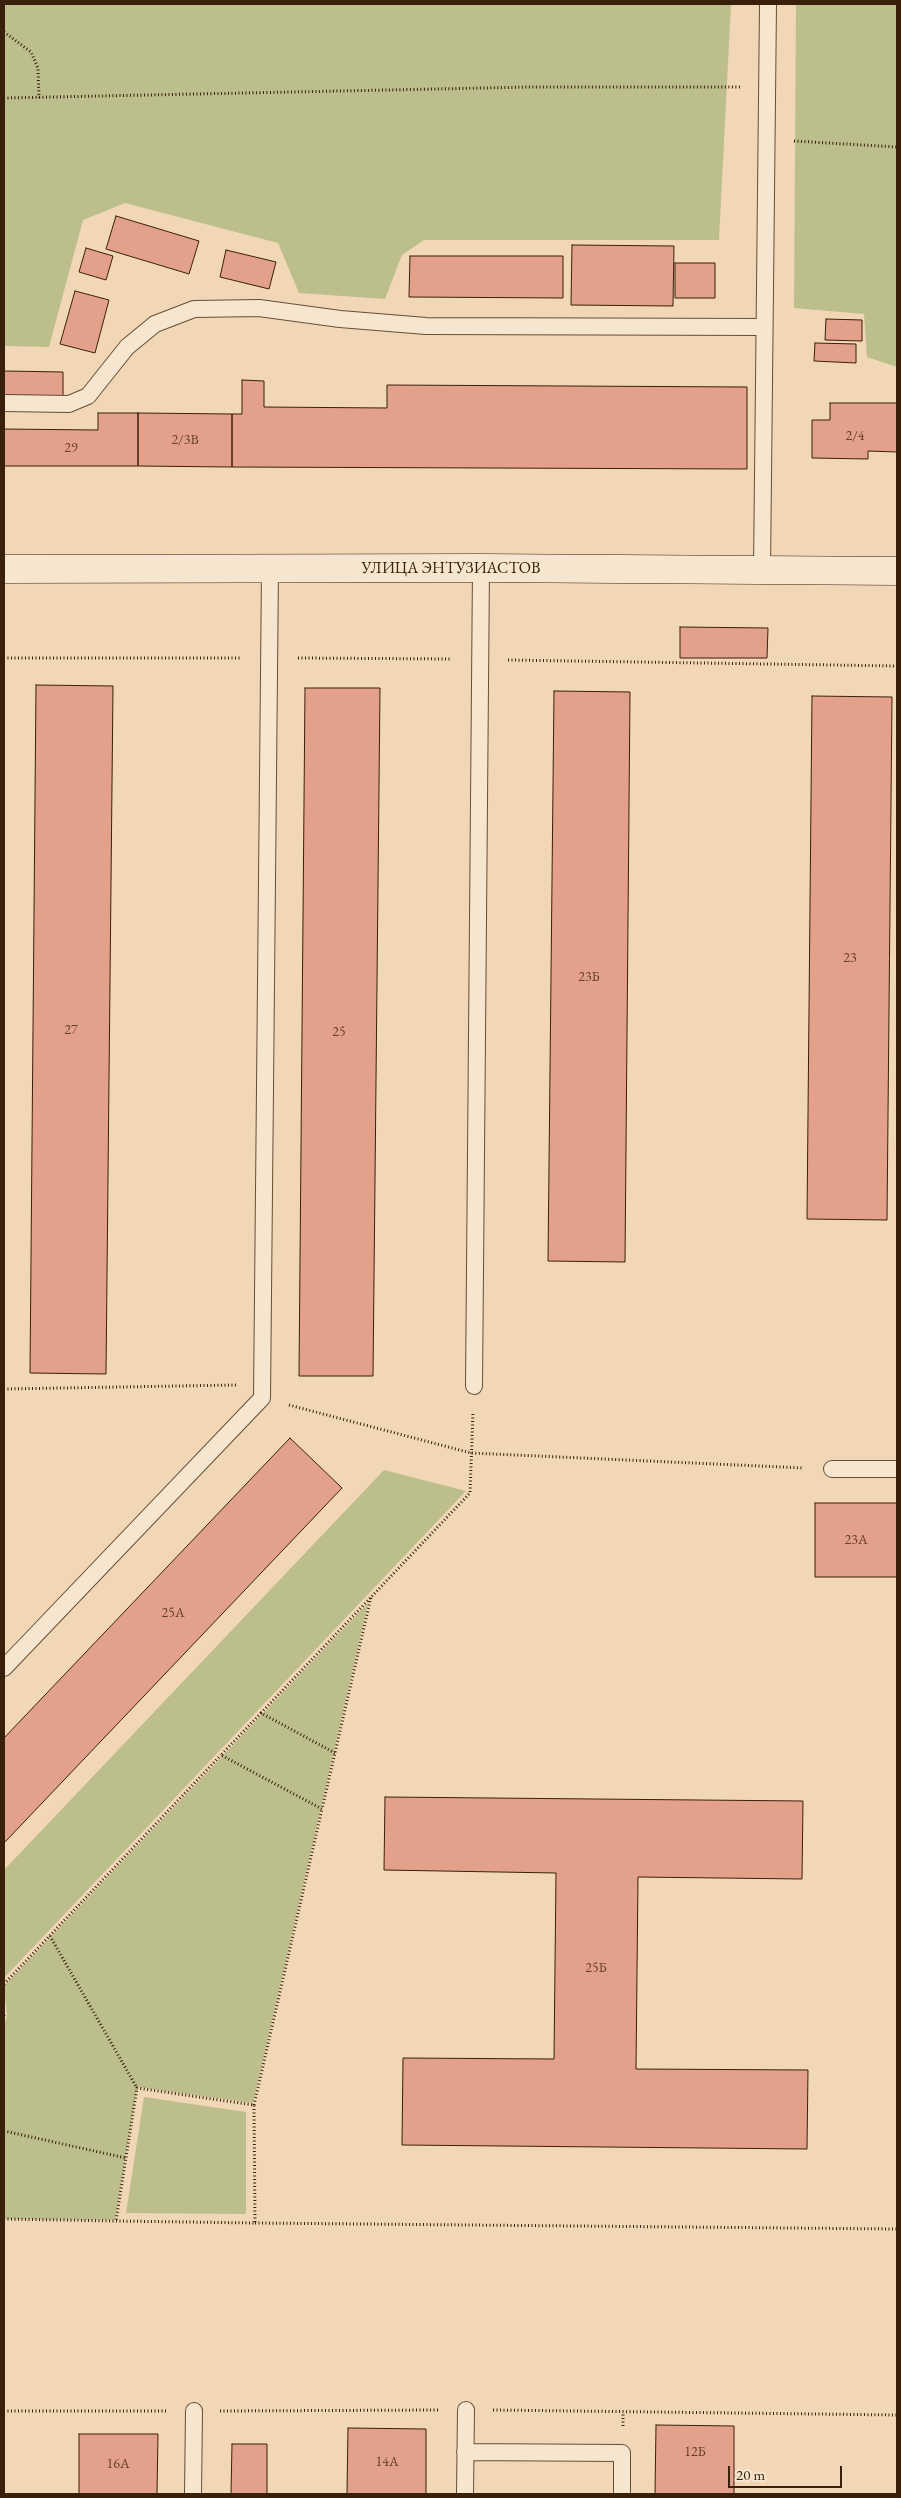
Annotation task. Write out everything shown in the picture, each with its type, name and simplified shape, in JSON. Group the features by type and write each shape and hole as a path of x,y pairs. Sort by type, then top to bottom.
{"main road":[{"name":"УЛИЦА ЭНТУЗИАСТОВ","path":"4,569 482,568 897,571"}],"lane":[{"path":"762,570 768,4"},
{"path":"4,403 69,404 88,396 127,347 155,324 194,309 258,308 340,319 426,326 764,327"},
{"path":"474,1386 482,568"},
{"path":"4,1668 262,1391 270,569"},
{"path":"832,1469 897,1469"},
{"path":"465,2494 466,2410"},
{"path":"193,2494 194,2411"},
{"path":"465,2452 622,2453 622,2494"}],"path":[{"path":"4,32 31,52 38,68 39,98"},
{"path":"4,98 511,88 767,87"},
{"path":"766,140 897,147"},
{"path":"4,1984 470,1493 474,1386"},
{"path":"4,1389 262,1391 471,1453 832,1469"},
{"path":"255,2223 254,2105 371,1597"},
{"path":"261,1713 335,1753"},
{"path":"221,1755 322,1809"},
{"path":"50,1936 137,2088 116,2221"},
{"path":"137,2088 254,2105"},
{"path":"4,2131 126,2158"},
{"path":"4,2220 897,2229"}],"green space":[{"path":"4,4 731,4 719,240 424,240 402,255 385,299 299,293 278,243 125,203 83,220 49,347 4,346"},
{"path":"796,4 897,4 897,367 867,357 864,314 794,308"},
{"path":"384,1470 466,1491 4,1978 4,1870"},
{"path":"368,1603 253,2103 137,2087 115,2220 4,2219 4,2027 7,2016 4,1986"},
{"path":"144,2097 246,2112 246,2214 126,2213"}],"building":[{"path":"116,216 199,241 189,274 106,249"},
{"path":"572,245 674,246 673,306 571,305"},
{"path":"86,248 113,256 106,280 79,272"},
{"path":"226,250 276,262 269,289 220,277"},
{"path":"410,256 563,256 563,298 409,297"},
{"path":"675,263 715,263 715,298 675,298"},
{"path":"75,291 109,300 95,353 60,344"},
{"path":"826,319 862,320 862,341 825,340"},
{"path":"815,343 856,344 856,363 814,361"},
{"path":"4,371 63,372 63,396 4,395"},
{"path":"242,380 264,381 264,407 387,408 387,385 747,387 747,469 232,467 232,414 242,414"},
{"path":"830,403 897,403 897,452 868,451 868,459 812,458 812,420 830,420"},
{"path":"98,413 138,413 138,466 4,466 4,429 98,430"},
{"path":"138,413 232,414 232,467 138,466"},
{"path":"680,627 768,628 767,658 680,658"},
{"path":"36,685 113,686 106,1374 30,1373"},
{"path":"305,688 380,688 373,1376 299,1376"},
{"path":"554,691 630,692 625,1262 548,1261"},
{"path":"812,696 892,697 887,1220 807,1219"},
{"path":"290,1438 342,1488 4,1843 4,1738"},
{"path":"815,1503 897,1503 897,1577 815,1577"},
{"path":"385,1797 803,1801 802,1879 638,1877 636,2069 808,2070 807,2149 402,2145 403,2058 554,2059 556,1873 384,1870"},
{"path":"656,2425 734,2426 734,2494 655,2494"},
{"path":"348,2428 426,2429 426,2494 347,2494"},
{"path":"79,2434 158,2434 157,2494 79,2494"},
{"path":"232,2444 267,2444 267,2494 231,2494"}]}
